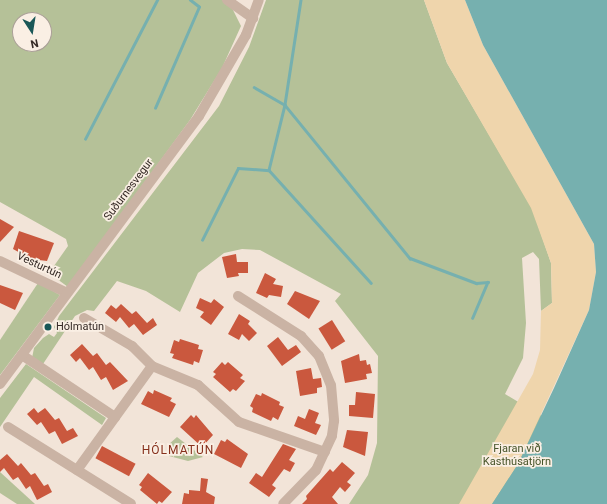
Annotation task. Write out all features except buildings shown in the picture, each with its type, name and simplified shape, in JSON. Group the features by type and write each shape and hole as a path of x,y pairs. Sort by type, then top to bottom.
{"street":[{"path":"227,0 253,18"},
{"name":"Suðurnesvegur","path":"0,384 199,116 253,18 259,0"},
{"name":"Vesturtún","path":"0,261 67,293"},
{"path":"238,296 259,312 290,327 319,356 331,385 334,402 332,436 316,470 283,504"},
{"path":"84,318 132,346 152,366 194,382 239,422 325,452"},
{"path":"22,355 115,417"},
{"path":"77,470 152,366"},
{"path":"8,427 131,504"}],"green space":[{"path":"0,0 222,0 232,8 241,26 222,68 190,120 68,287 49,273 68,246 66,239 0,202"},
{"name":"Fjaran við Kasthúsatjörn","path":"266,0 424,0 447,63 532,208 551,263 552,303 541,311 539,259 533,252 522,258 526,323 523,358 505,394 550,421 607,504 349,504 368,475 377,443 378,356 335,301 341,294 260,250 242,249 224,253 198,273 180,312 146,291 117,281 94,311 87,310 75,316 43,364 32,358 34,348 43,338 49,334 54,337 57,333 54,327 59,316 219,106 249,47"},
{"path":"38,283 60,295 0,375 0,340"},
{"path":"26,364 106,418 102,425 34,377 0,427 0,398"},
{"path":"177,437 203,457 188,461 169,456 168,445"},
{"path":"0,472 35,504 17,504 0,493"}],"sand":[{"path":"424,0 465,0 483,45 594,244 596,272 589,310 518,464 492,504 459,504 533,374 540,350 541,311 552,303 551,263 531,208 447,63"}],"water":[{"path":"465,0 607,0 607,504 492,504 518,464 589,310 596,272 594,244 483,45"}],"waterway":[{"path":"85,139 157,0"},
{"path":"155,108 199,7 190,0"},
{"path":"301,0 285,105 269,170 371,283"},
{"path":"254,87 285,105 410,258 476,283 488,282 473,318"},
{"path":"202,240 238,168 269,170"}],"place":[{"name":"Hólmatún","path":"48,327"}],"district":[{"name":"HÓLMATÚN","path":"178,451"}]}
